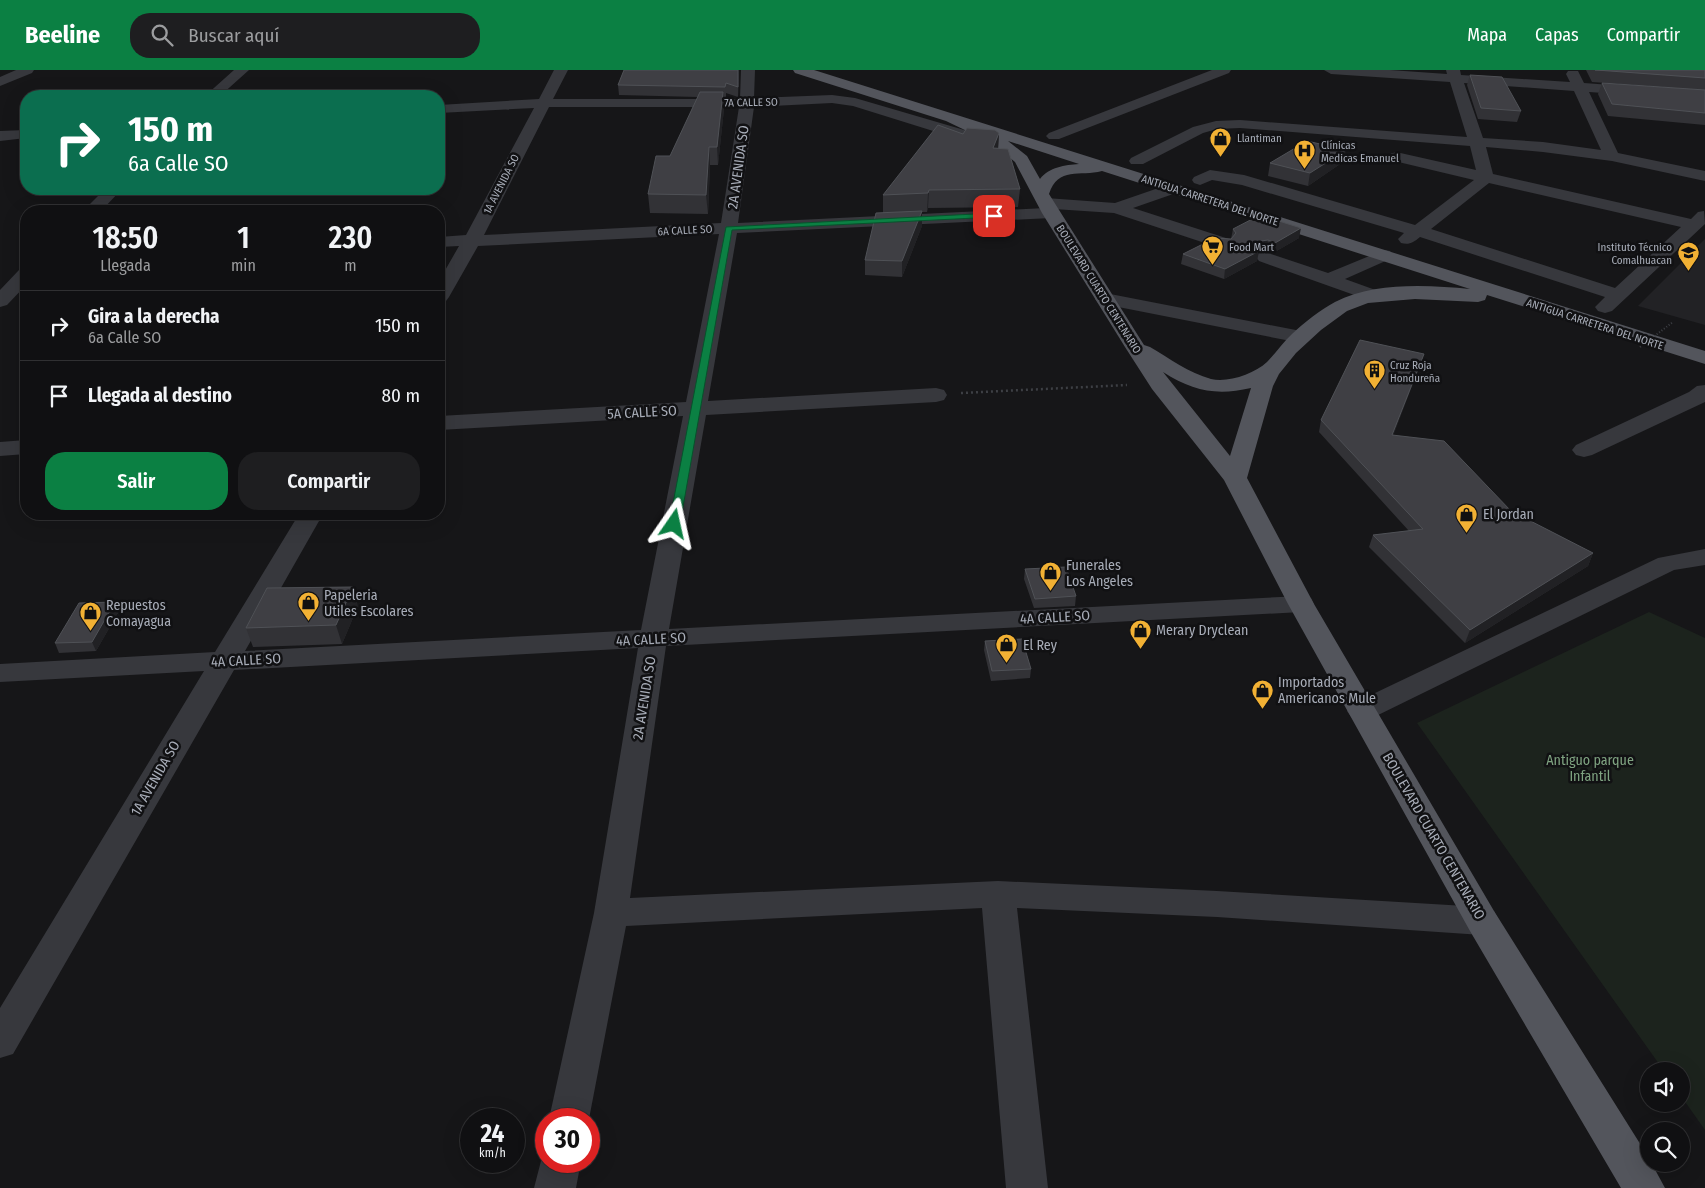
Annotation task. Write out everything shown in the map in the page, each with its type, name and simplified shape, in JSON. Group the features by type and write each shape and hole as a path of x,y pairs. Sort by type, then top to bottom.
{"main road":[{"name":"ANTIGUA CARRETERA DEL NORTE","path":"800,70 1384,255 1583,321 1705,358"},
{"path":"840,70 1072,141"},
{"name":"BOULEVARD CUARTO CENTENARIO","path":"951,118 997,140 1021,159 1135,347 1160,384 1235,478 1301,604 1482,921 1644,1188"},
{"name":"ANTIGUA CARRETERA DEL NORTE","path":"1132,160 1402,243 1603,309 1670,325"},
{"path":"1046,203 1045,181 1059,172 1082,168 1164,170"},
{"path":"1235,478 1261,387 1272,368 1289,347 1325,318 1352,301 1374,296 1423,293 1461,294 1498,298 1583,321"},
{"path":"1135,347 1189,379 1217,386 1244,383 1272,368"}],"street":[{"path":"0,82 26,70"},
{"path":"219,90 242,70"},
{"name":"1A AVENIDA SO","path":"445,287 472,240 542,103 561,70"},
{"name":"2A AVENIDA SO","path":"572,1108 611,913 653,639 729,228 747,103 748,70"},
{"path":"1054,136 1224,70"},
{"path":"1331,70 1454,74 1580,88 1705,96"},
{"path":"1572,70 1612,156"},
{"path":"1454,74 1477,143 1486,178"},
{"name":"7A CALLE SO","path":"445,109 542,103 747,103 844,100 962,135 997,140"},
{"path":"1132,160 1198,130 1216,125 1232,124 1543,147 1612,156 1705,176"},
{"path":"0,136 20,134"},
{"path":"1396,157 1486,178 1700,220"},
{"path":"1200,180 1210,175 1244,180 1418,231 1619,295"},
{"path":"1402,243 1486,178"},
{"path":"1116,208 1173,188"},
{"path":"97,205 108,195"},
{"name":"6A CALLE SO","path":"445,242 729,228 1046,203 1116,208"},
{"path":"1116,208 1223,243"},
{"path":"1603,309 1700,220"},
{"path":"1328,280 1384,255"},
{"path":"1265,257 1374,296"},
{"path":"0,273 20,273"},
{"path":"0,301 20,279"},
{"path":"1105,299 1301,337"},
{"path":"1584,450 1697,397 1705,391"},
{"name":"5A CALLE SO","path":"445,423 936,395"},
{"path":"0,448 20,447"},
{"name":"1A AVENIDA SO","path":"0,1042 307,520"},
{"path":"1362,712 1667,563 1705,557"},
{"name":"4A CALLE SO","path":"0,674 1301,604"},
{"path":"998,894 1027,1188"},
{"path":"611,913 998,894 1217,904 1482,921"},
{"path":"556,1188 559,1173"}],"path":[{"path":"1640,348 1670,325"},
{"path":"936,395 1160,384"}],"shaded area":[{"name":"Instituto Técnico Comalhuacan","path":"1705,239 1705,325 1638,306"}],"green space":[{"name":"Antiguo parque Infantil","path":"1649,612 1705,638 1705,1130 1690,1109 1690,1062 1658,1062 1417,723"}],"building":[{"path":"624,70 738,70 738,87 726,83 725,87 618,85"},
{"path":"1596,70 1705,70 1705,78"},
{"path":"1470,75 1502,77 1521,111 1481,108"},
{"path":"1602,83 1705,90 1705,113 1612,104"},
{"path":"700,92 723,92 717,147 709,147 706,195 648,194 656,156 670,156"},
{"path":"938,125 963,134 967,128 995,130 999,133 993,148 1008,149 1020,189 929,190 928,193 883,195"},
{"path":"1307,141 1346,150 1310,173 1270,163"},
{"path":"922,211 902,261 865,260 876,213"},
{"path":"1260,215 1301,228 1275,243 1268,240 1261,241 1256,247 1259,251 1225,269 1183,254 1215,238 1231,239 1236,233 1233,229"},
{"name":"El Jordan","path":"1360,340 1424,354 1392,435 1444,441 1511,511 1593,553 1470,630 1373,535 1423,529 1321,420"},
{"name":"Funerales Los Angeles","path":"1066,567 1076,596 1035,599 1025,569"},
{"path":"353,587 336,625 246,628 267,588"},
{"path":"115,602 92,642 55,643 79,603"},
{"name":"El Rey","path":"1022,639 1031,669 992,671 985,641"}],"place":[{"name":"Llantiman","path":"1221,157"},
{"name":"Clínicas Medicas Emanuel","path":"1305,170"},
{"name":"Food Mart","path":"1213,266"},
{"name":"Instituto Técnico Comalhuacan","path":"1688,272"},
{"name":"Cruz Roja Hondureña","path":"1374,390"},
{"name":"El Jordan","path":"1467,533"},
{"name":"Funerales Los Angeles","path":"1050,592"},
{"name":"Papeleria Utiles Escolares","path":"308,622"},
{"name":"Repuestos Comayagua","path":"90,632"},
{"name":"Merary Dryclean","path":"1140,649"},
{"name":"El Rey","path":"1007,664"},
{"name":"Importados Americanos Mule","path":"1262,709"}],"route":[{"path":"674,524 729,228 994,216"}]}
